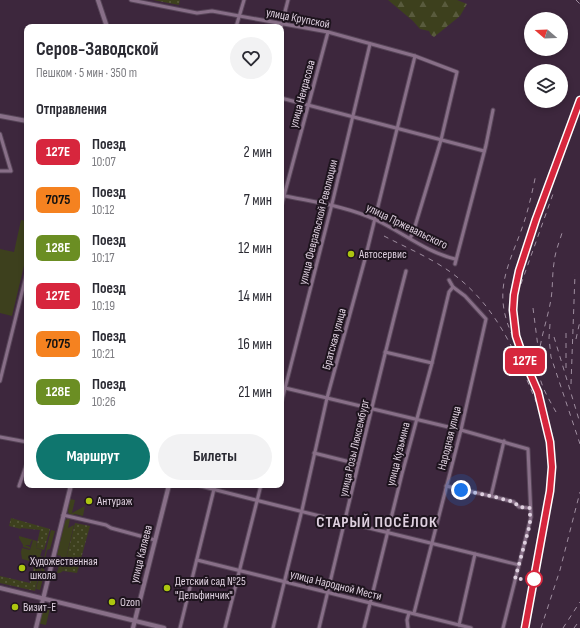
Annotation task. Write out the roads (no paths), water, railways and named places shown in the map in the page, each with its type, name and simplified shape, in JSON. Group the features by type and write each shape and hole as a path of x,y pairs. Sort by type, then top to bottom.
{"street":[{"path":"98,0 106,24"},
{"name":"улица Крупской","path":"131,0 197,12 212,11 328,32 415,56 457,72 441,140"},
{"path":"237,24 244,0"},
{"path":"282,23 288,0"},
{"name":"улица Некрасова","path":"284,192 328,32"},
{"name":"улица Февральской Революции","path":"284,384 332,204 370,44"},
{"name":"Братская улица","path":"273,628 302,510 327,398 375,219 415,56"},
{"path":"284,99 484,151"},
{"path":"455,264 455,259 486,145 493,110"},
{"path":"0,116 24,121"},
{"path":"0,134 11,171 0,171"},
{"path":"410,238 413,233 441,140"},
{"name":"улица Пржевальского","path":"284,195 332,204 375,219 436,252 455,259"},
{"name":"улица Розы Люксембург","path":"319,628 385,352 406,271"},
{"name":"Народная улица","path":"414,613 461,430 486,319 449,280"},
{"path":"0,381 24,284"},
{"name":"улица Кузьмина","path":"364,628 449,292 454,287"},
{"path":"385,352 432,363"},
{"path":"284,388 461,430 528,449 530,524 502,628"},
{"path":"0,436 24,441"},
{"path":"491,496 504,441"},
{"path":"314,453 358,464"},
{"path":"19,486 24,472"},
{"path":"446,486 514,502 519,507 530,508"},
{"path":"36,628 70,488"},
{"name":"улица Каляева","path":"133,628 167,488"},
{"path":"210,488 302,510 345,523 519,565"},
{"path":"225,628 260,488"},
{"path":"180,628 214,489"},
{"path":"64,515 106,525 111,528 155,540"},
{"path":"459,625 475,554"},
{"name":"улица Народной Мести","path":"197,560 284,582 328,591 471,628"},
{"path":"0,588 164,628"},
{"path":"408,628 407,620 409,613"}],"railway":[{"path":"576,0 580,4"},
{"path":"525,628 550,491 552,467 550,442 538,392 516,336 513,310 514,295 519,271 536,219 580,100"},
{"path":"513,337 507,322 504,308 504,283 511,258 526,217 536,174"},
{"path":"521,284 553,194"},
{"path":"556,412 541,382 539,359 551,299 556,251 562,233"},
{"path":"384,236 449,271 480,299 503,331 521,366 537,404"},
{"path":"571,384 575,274"},
{"path":"533,308 538,347"},
{"path":"576,339 580,321"},
{"path":"550,324 549,338 551,357 580,444"},
{"path":"566,333 566,368"},
{"path":"554,337 580,423"},
{"path":"541,628 560,570 580,492"},
{"path":"563,628 580,602"},
{"path":"574,628 580,620"}],"train":[{"name":"127Е","path":"525,628 550,491 552,467 550,442 545,417 533,378 525,362 516,336 513,310 514,295 519,271 536,219 580,100"}],"place":[{"name":"Автосервис","path":"351,254"},
{"name":"Антураж","path":"89,501"},
{"name":"Художественная школа","path":"22,568"},
{"name":"Детский сад №25 \"Дельфинчик\"","path":"167,588"},
{"name":"Ozon","path":"112,602"},
{"name":"Визит-Е","path":"15,607"}],"district":[{"name":"СТАРЫЙ ПОСЁЛОК","path":"377,521"}]}
